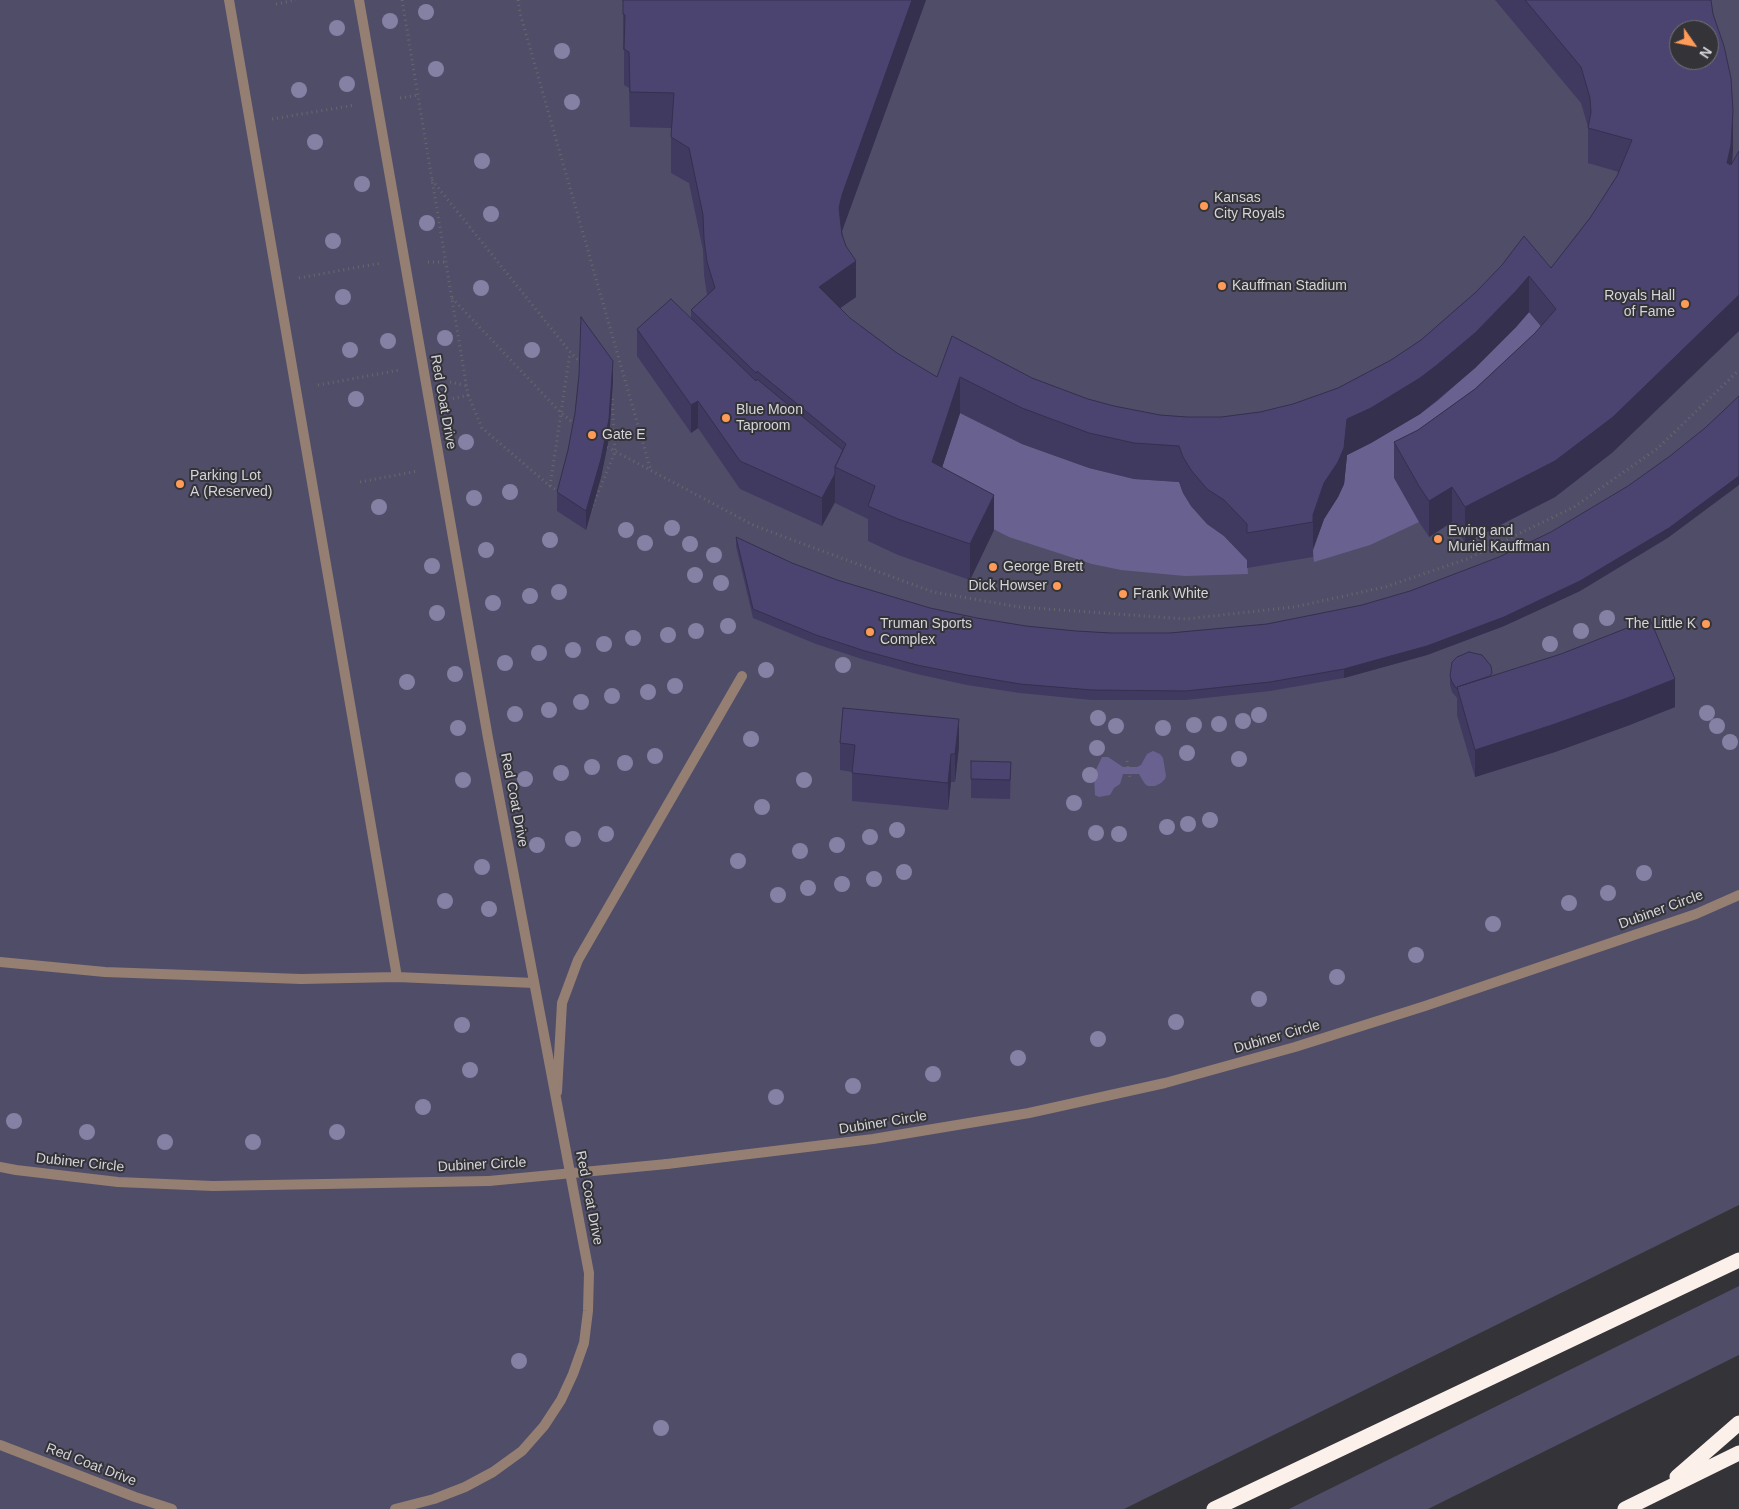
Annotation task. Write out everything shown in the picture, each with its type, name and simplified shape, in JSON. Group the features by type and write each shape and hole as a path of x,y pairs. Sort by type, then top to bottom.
{"highway":[{"path":"1214,1509 1739,1260"},
{"path":"1661,1491 1739,1423"},
{"path":"1625,1509 1739,1453"}],"street":[{"path":"228,0 397,977"},
{"name":"Red Coat Drive","path":"358,0 488,738 589,1273 585,1335 573,1374 561,1400 544,1426 522,1452 494,1472 466,1487 395,1509"},
{"path":"556,1101 562,1003 578,960 742,676"},
{"name":"Dubiner Circle","path":"0,1167 118,1182 213,1186 489,1181 667,1164 873,1139 1029,1113 1164,1083 1295,1047 1425,1006 1696,914 1739,895"},
{"path":"0,962 105,972 302,979 397,977 534,983"},
{"name":"Red Coat Drive","path":"0,1445 134,1497 172,1509"}],"path":[{"path":"276,4 296,0"},
{"path":"402,0 468,395 482,428 550,486 561,493"},
{"path":"518,0 520,13 652,472"},
{"path":"399,98 418,94"},
{"path":"250,122 360,104"},
{"path":"432,180 570,353 580,362"},
{"path":"278,282 387,262"},
{"path":"425,262 446,262"},
{"path":"452,298 561,413 576,424"},
{"path":"550,486 570,353"},
{"path":"296,389 406,368"},
{"path":"607,447 755,526 933,592 1019,607 1186,619 1294,607 1385,587 1467,560 1574,508 1658,448 1739,370"},
{"path":"445,380 467,386"},
{"path":"591,510 615,452 612,394"},
{"path":"448,400 468,395"},
{"path":"360,482 424,470"},
{"path":"1127,761 1130,777"}],"shaded area":[{"name":"Truman Sports Complex","path":"0,0 1739,0 1739,1205 1124,1509 0,1509"},
{"path":"1529,312 1556,345 1419,522 1370,545 1314,562 1313,551 1324,519 1344,484 1347,455 1420,414 1437,401 1475,368"},
{"path":"960,413 1022,444 1089,468 1134,479 1179,482 1191,506 1207,524 1224,536 1247,560 1248,574 1185,576 1121,570 1092,564 1009,537 932,498"},
{"path":"1153,751 1160,754 1163,758 1166,776 1161,783 1155,786 1148,786 1139,774 1123,774 1120,784 1114,788 1110,795 1099,797 1095,795 1094,774 1102,757 1108,757 1123,767 1137,767 1141,765 1147,754"},
{"path":"1739,1286 1739,1355 1428,1509 1289,1509"}],"building":[{"path":"623,0 912,0 839,208 842,235 846,246 856,261 819,287 850,318 897,353 937,377 952,336 1032,378 1088,399 1160,415 1221,417 1260,412 1293,404 1338,388 1391,360 1421,340 1476,292 1502,265 1524,236 1551,268 1590,218 1617,176 1632,140 1588,128 1591,112 1590,98 1581,67 1525,0 1711,0 1715,20 1669,20 1669,70 1719,70 1719,31 1731,78 1733,111 1731,145 1727,163 1731,165 1739,151 1739,295 1613,417 1555,461 1465,507 1452,487 1429,501 1394,442 1418,430 1475,389 1535,333 1556,309 1529,276 1475,333 1437,365 1420,378 1371,408 1347,419 1344,448 1338,462 1324,483 1313,515 1313,522 1247,533 1247,524 1224,500 1207,489 1191,470 1179,446 1134,443 1089,433 1022,408 960,377 932,462 994,495 970,544 898,519 868,506 875,486 835,467 846,444 757,371 756,373 691,310 715,288 707,262 703,215 689,148 671,137 674,93 630,92 629,52 624,49 625,15 623,14"},
{"name":"Blue Moon Taproom","path":"671,299 756,381 757,379 843,450 835,467 835,474 822,498 740,461 698,401 691,405 637,329"},
{"name":"Gate E","path":"581,317 613,361 609,419 601,459 586,511 557,492 575,413 579,375"},
{"path":"1739,396 1739,476 1669,528 1580,581 1504,617 1427,646 1344,669 1270,682 1186,691 1092,690 1020,684 967,675 917,665 865,651 816,635 753,609 736,537 792,563 837,580 930,608 977,618 1026,626 1111,633 1170,633 1267,624 1362,605 1410,591 1499,557 1551,532 1628,486 1670,456 1705,428"},
{"path":"1650,619 1675,679 1555,724 1475,750 1457,687 1561,654"},
{"path":"1469,652 1482,655 1491,666 1492,673 1490,676 1457,687 1458,689 1450,676 1452,662 1457,657"},
{"path":"843,708 959,719 955,754 951,754 948,783 852,773 855,745 840,743"},
{"path":"971,761 1011,762 1010,780 971,779"}],"place":[{"name":"Kansas City Royals","path":"1204,206"},
{"name":"Kauffman Stadium","path":"1222,286"},
{"name":"Royals Hall of Fame","path":"1685,304"},
{"name":"Blue Moon Taproom","path":"726,418"},
{"name":"Gate E","path":"592,435"},
{"name":"Parking Lot A (Reserved)","path":"180,484"},
{"name":"Ewing and Muriel Kauffman","path":"1438,539"},
{"name":"George Brett","path":"993,567"},
{"name":"Dick Howser","path":"1057,586"},
{"name":"Frank White","path":"1123,594"},
{"name":"The Little K","path":"1706,624"},
{"name":"Truman Sports Complex","path":"870,632"}]}
